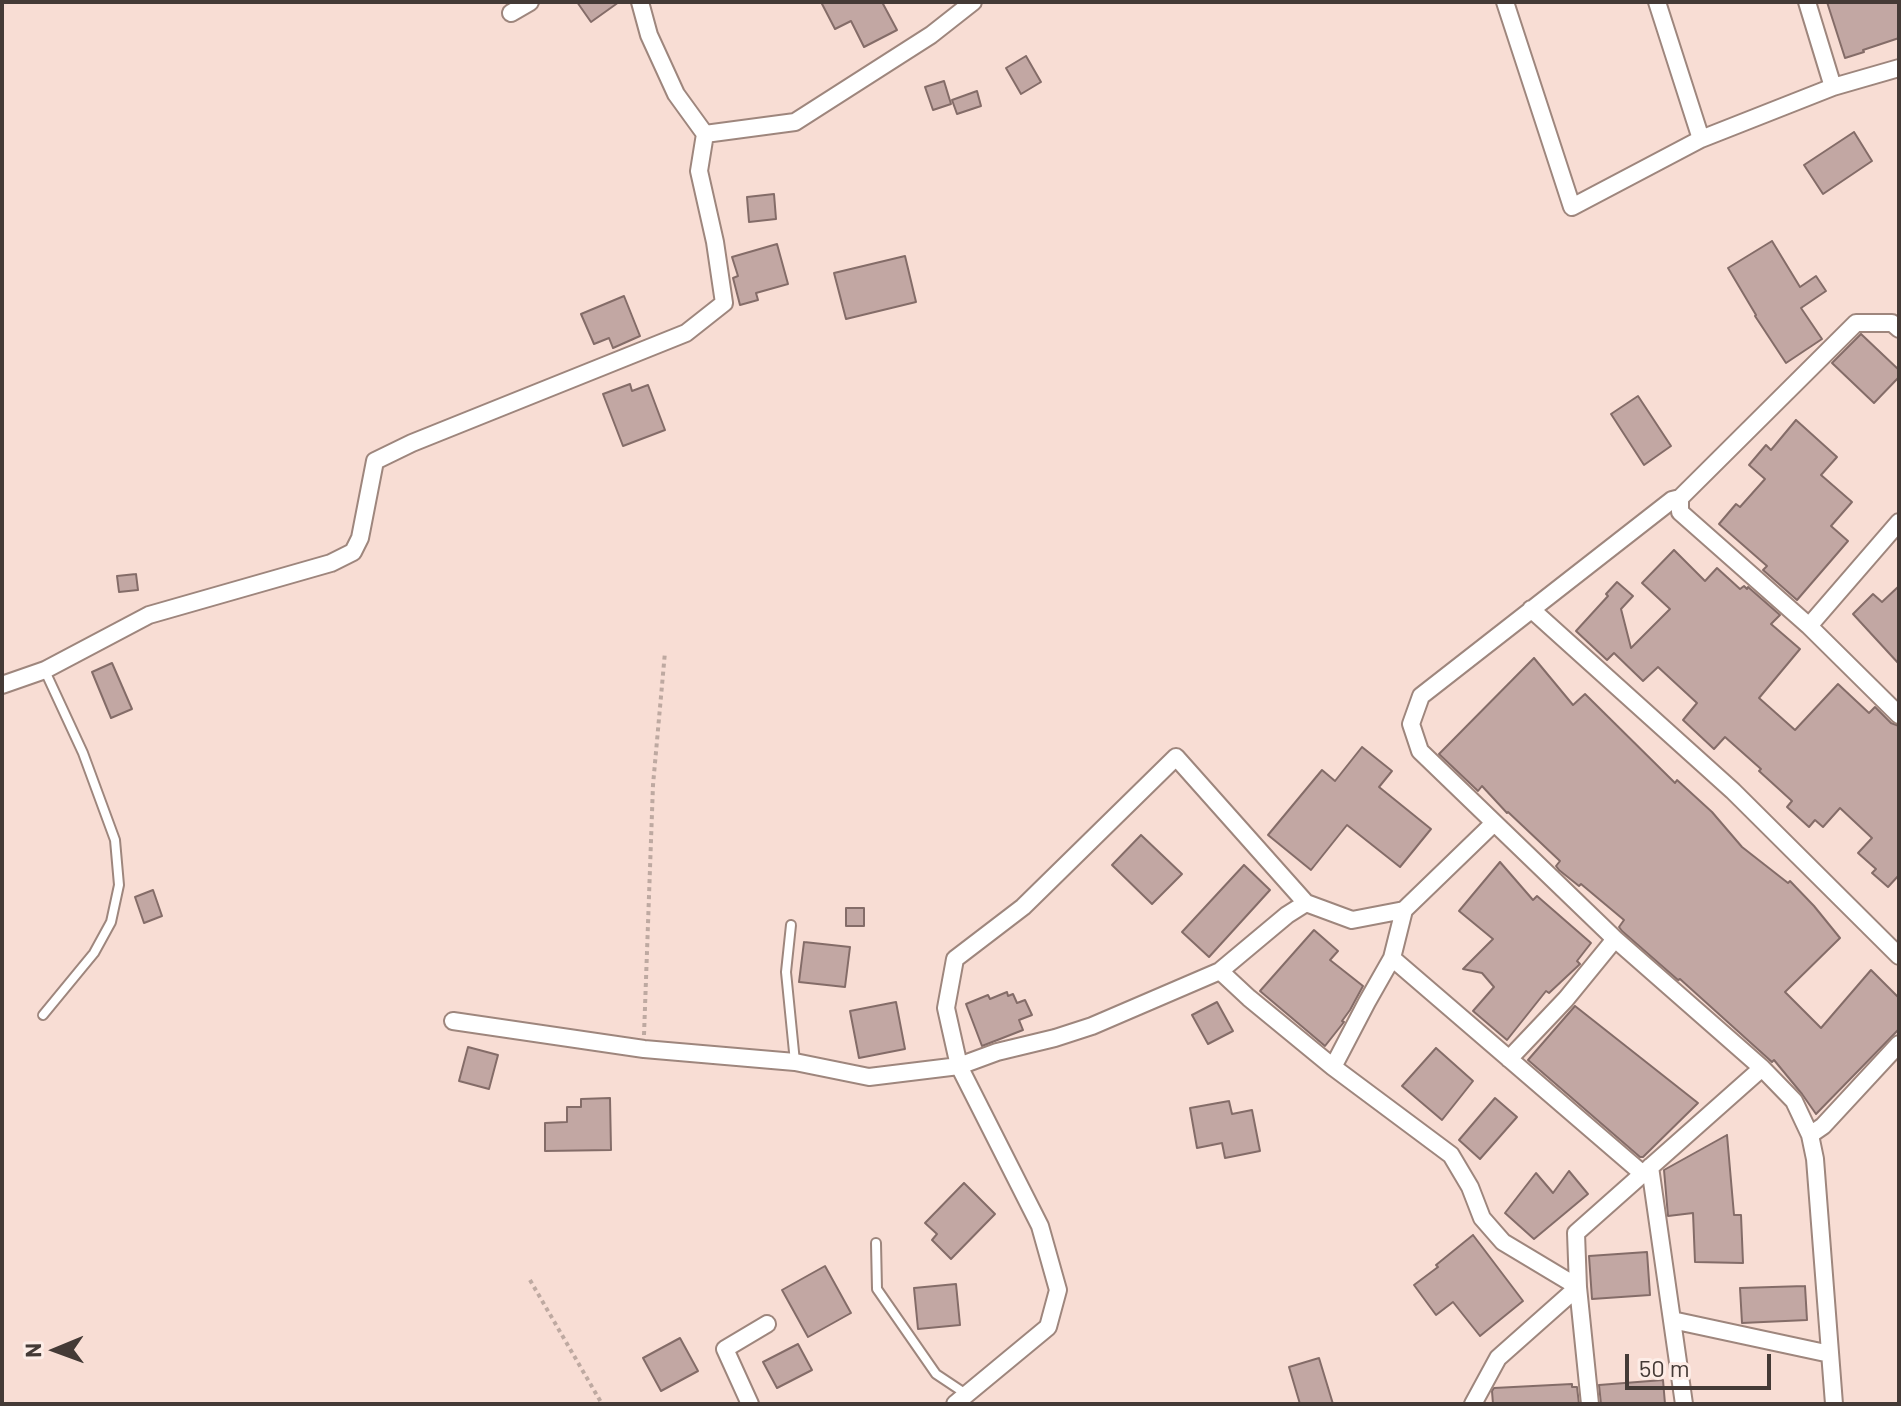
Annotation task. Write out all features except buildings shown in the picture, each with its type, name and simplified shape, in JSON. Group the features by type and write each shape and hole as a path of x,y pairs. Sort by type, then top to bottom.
{"street":[{"path":"511,13 530,2"},
{"path":"2,685 45,670 149,615 331,563 353,552 360,538 375,461 412,443 686,333 724,303 715,242 699,171 705,134 676,94 649,35 640,2"},
{"path":"705,134 795,122 931,35 973,2"},
{"path":"1505,2 1572,207 1701,139 1833,87 1899,68"},
{"path":"1657,2 1701,139"},
{"path":"1807,2 1833,87"},
{"path":"1834,1404 1815,1159 1810,1135 1794,1101 1762,1068 1615,939 1420,751 1411,724 1421,696 1672,500 1680,498 1856,323 1892,323 1899,329"},
{"path":"1680,498 1680,512 1809,626 1899,715"},
{"path":"1809,626 1899,522"},
{"path":"1531,609 1733,791 1899,956"},
{"path":"961,1399 1048,1327 1058,1290 1040,1226 959,1066 946,1008 955,959 1023,907 1176,757 1306,903 1352,920 1404,910"},
{"path":"1333,1067 1392,958 1404,910 1494,823"},
{"path":"453,1021 644,1049 795,1062 869,1077 959,1066 997,1052 1092,1026 1220,971 1306,903"},
{"path":"1509,1059 1566,999 1615,939"},
{"path":"1392,958 1509,1059 1647,1171 1684,1404"},
{"path":"1220,971 1333,1067 1451,1155 1470,1187 1482,1218 1503,1242 1578,1287"},
{"path":"1810,1135 1823,1126 1899,1044"},
{"path":"1590,1404 1578,1287 1576,1233 1762,1068"},
{"path":"1473,1404 1498,1358 1578,1287"},
{"path":"1672,1320 1830,1354"},
{"path":"750,1404 725,1349 767,1324"}],"lane":[{"path":"43,1015 94,953 111,922 119,885 115,840 83,753 45,670"},
{"path":"791,925 786,972 795,1062"},
{"path":"876,1243 877,1289 936,1374 961,1399"}],"path":[{"path":"644,1049 653,785 665,652"},
{"path":"530,1280 602,1404"}]}
